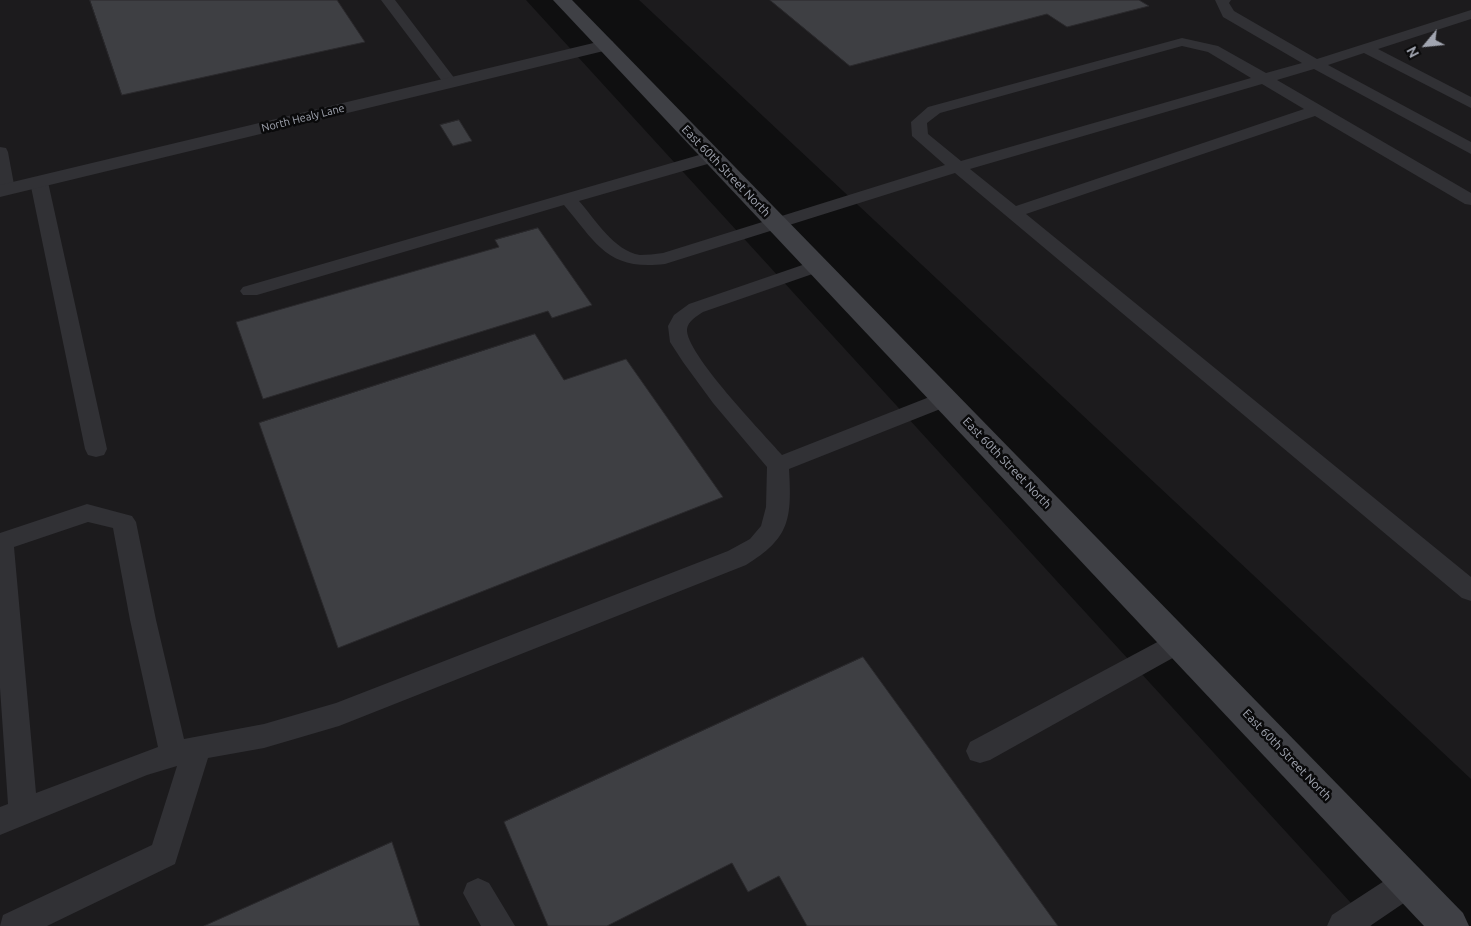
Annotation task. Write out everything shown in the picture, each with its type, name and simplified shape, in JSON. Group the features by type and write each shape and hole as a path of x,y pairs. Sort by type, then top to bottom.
{"main road":[{"name":"East 60th Street North","path":"562,0 1450,926"}],"street":[{"name":"North Healy Lane","path":"3,191 606,45"}],"lane":[{"path":"388,0 450,82"},
{"path":"1224,0 1221,2 1228,14 1471,149"},
{"path":"568,198 604,240 617,252 637,260 665,258 958,167 1315,64 1471,14"},
{"path":"1471,200 1213,49 1182,42 934,110 919,122 920,136 1471,591"},
{"path":"1365,48 1471,104"},
{"path":"1013,213 1316,110"},
{"path":"0,152 3,191"},
{"path":"250,291 712,156"},
{"path":"39,182 96,449"},
{"path":"14,926 164,854 185,751 143,620 124,522 87,513 1,542 12,816 144,764 185,751 264,736 339,714 737,558 762,543 776,518 779,496 778,465 698,370 680,344 677,330 682,317 696,308 817,266"},
{"path":"778,465 945,399"},
{"path":"980,751 1178,642"},
{"path":"1343,926 1409,882"},
{"path":"478,893 500,926"}],"shaded area":[{"path":"0,0 526,0 1372,926 0,926"},
{"path":"639,0 1471,0 1471,779"}],"building":[{"path":"90,0 337,0 365,42 122,95"},
{"path":"770,0 1139,0 1149,6 1067,27 1047,14 850,66"},
{"path":"459,120 472,141 453,146 440,125"},
{"path":"538,228 592,305 552,318 548,311 263,399 236,322 499,247 495,240"},
{"path":"535,334 564,380 626,359 723,497 338,648 259,423"},
{"path":"863,657 1058,926 807,926 779,876 748,892 732,863 607,926 548,926 504,822"},
{"path":"392,842 420,926 204,926"}]}
